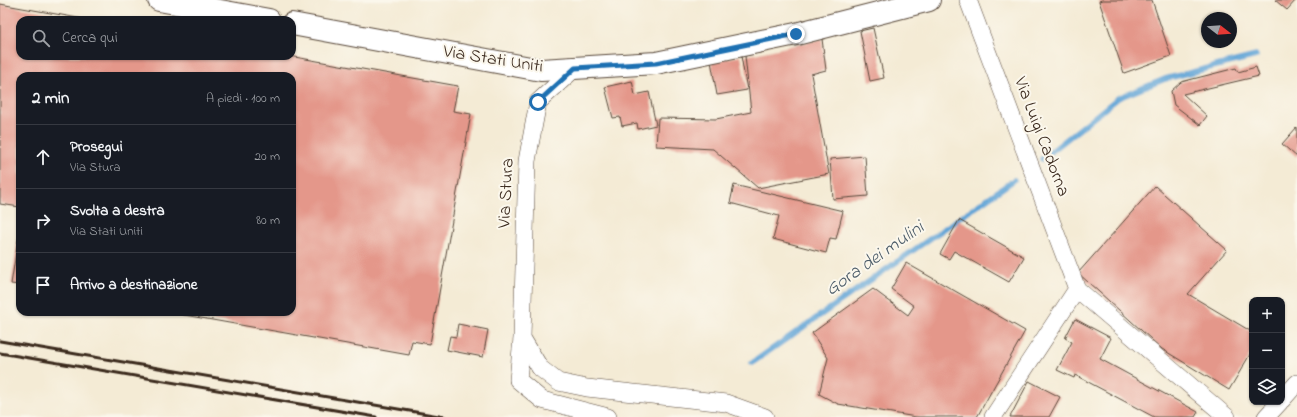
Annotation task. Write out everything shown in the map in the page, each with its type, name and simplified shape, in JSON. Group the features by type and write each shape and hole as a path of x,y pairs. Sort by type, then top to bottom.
{"street":[{"path":"159,0 247,16"},
{"name":"Via Stati Uniti","path":"296,25 541,70 656,63 796,34 929,0"},
{"name":"Via Luigi Cadorna","path":"968,0 1077,289 1227,417"},
{"name":"Via Stura","path":"575,68 538,102 527,161 522,338 518,380 542,400 608,417"},
{"path":"993,417 1077,289"},
{"path":"522,338 540,368 558,382 587,388 726,403 765,417"},
{"path":"1285,397 1297,383"},
{"path":"1266,417 1277,405"}],"building":[{"path":"1152,0 1171,56 1124,73 1099,1"},
{"path":"1275,0 1296,0 1287,10"},
{"path":"0,4 67,16 16,16 16,60 296,60 296,57 458,86 453,111 471,114 430,344 412,341 409,355 190,316 296,316 296,72 16,72 16,206 0,204"},
{"path":"873,28 884,78 870,81 860,31"},
{"path":"822,39 826,70 811,74 829,174 758,188 713,149 656,146 658,118 716,119 751,112 745,56"},
{"path":"741,56 747,90 717,95 711,61"},
{"path":"1256,67 1259,76 1183,94 1207,116 1200,125 1174,105 1171,91 1181,82 1236,68 1238,72"},
{"path":"632,81 635,95 649,92 656,125 638,129 637,123 622,126 620,117 613,118 605,87"},
{"path":"1297,127 1297,157 1282,144"},
{"path":"865,156 868,196 833,199 830,159"},
{"path":"734,185 843,211 836,239 830,238 826,253 773,239 779,216 730,203"},
{"path":"1155,186 1227,250 1188,294 1249,330 1249,356 1229,390 1162,349 1078,273"},
{"path":"959,220 1024,257 1009,282 954,251 949,259 940,254"},
{"path":"16,253 16,285 11,284"},
{"path":"906,263 1025,331 977,417 916,417 838,404 819,394 828,358 812,333 873,289 908,315 914,306 891,289"},
{"path":"1075,319 1111,338 1100,359 1198,412 1195,417 1154,417 1075,375 1074,378 1057,370 1072,342 1065,338"},
{"path":"458,324 488,330 483,357 447,350 450,336 456,337"},
{"path":"1029,381 1060,397 1049,417 1010,417"}],"waterway":[{"name":"Gora dei mulini","path":"1042,159 1118,98 1165,79 1256,56"},
{"name":"Gora dei mulini","path":"752,363 1014,180"}],"railway":[{"path":"0,341 445,417"},
{"path":"0,353 376,417"}],"route":[{"path":"538,102 575,68 656,63 796,34"}]}
